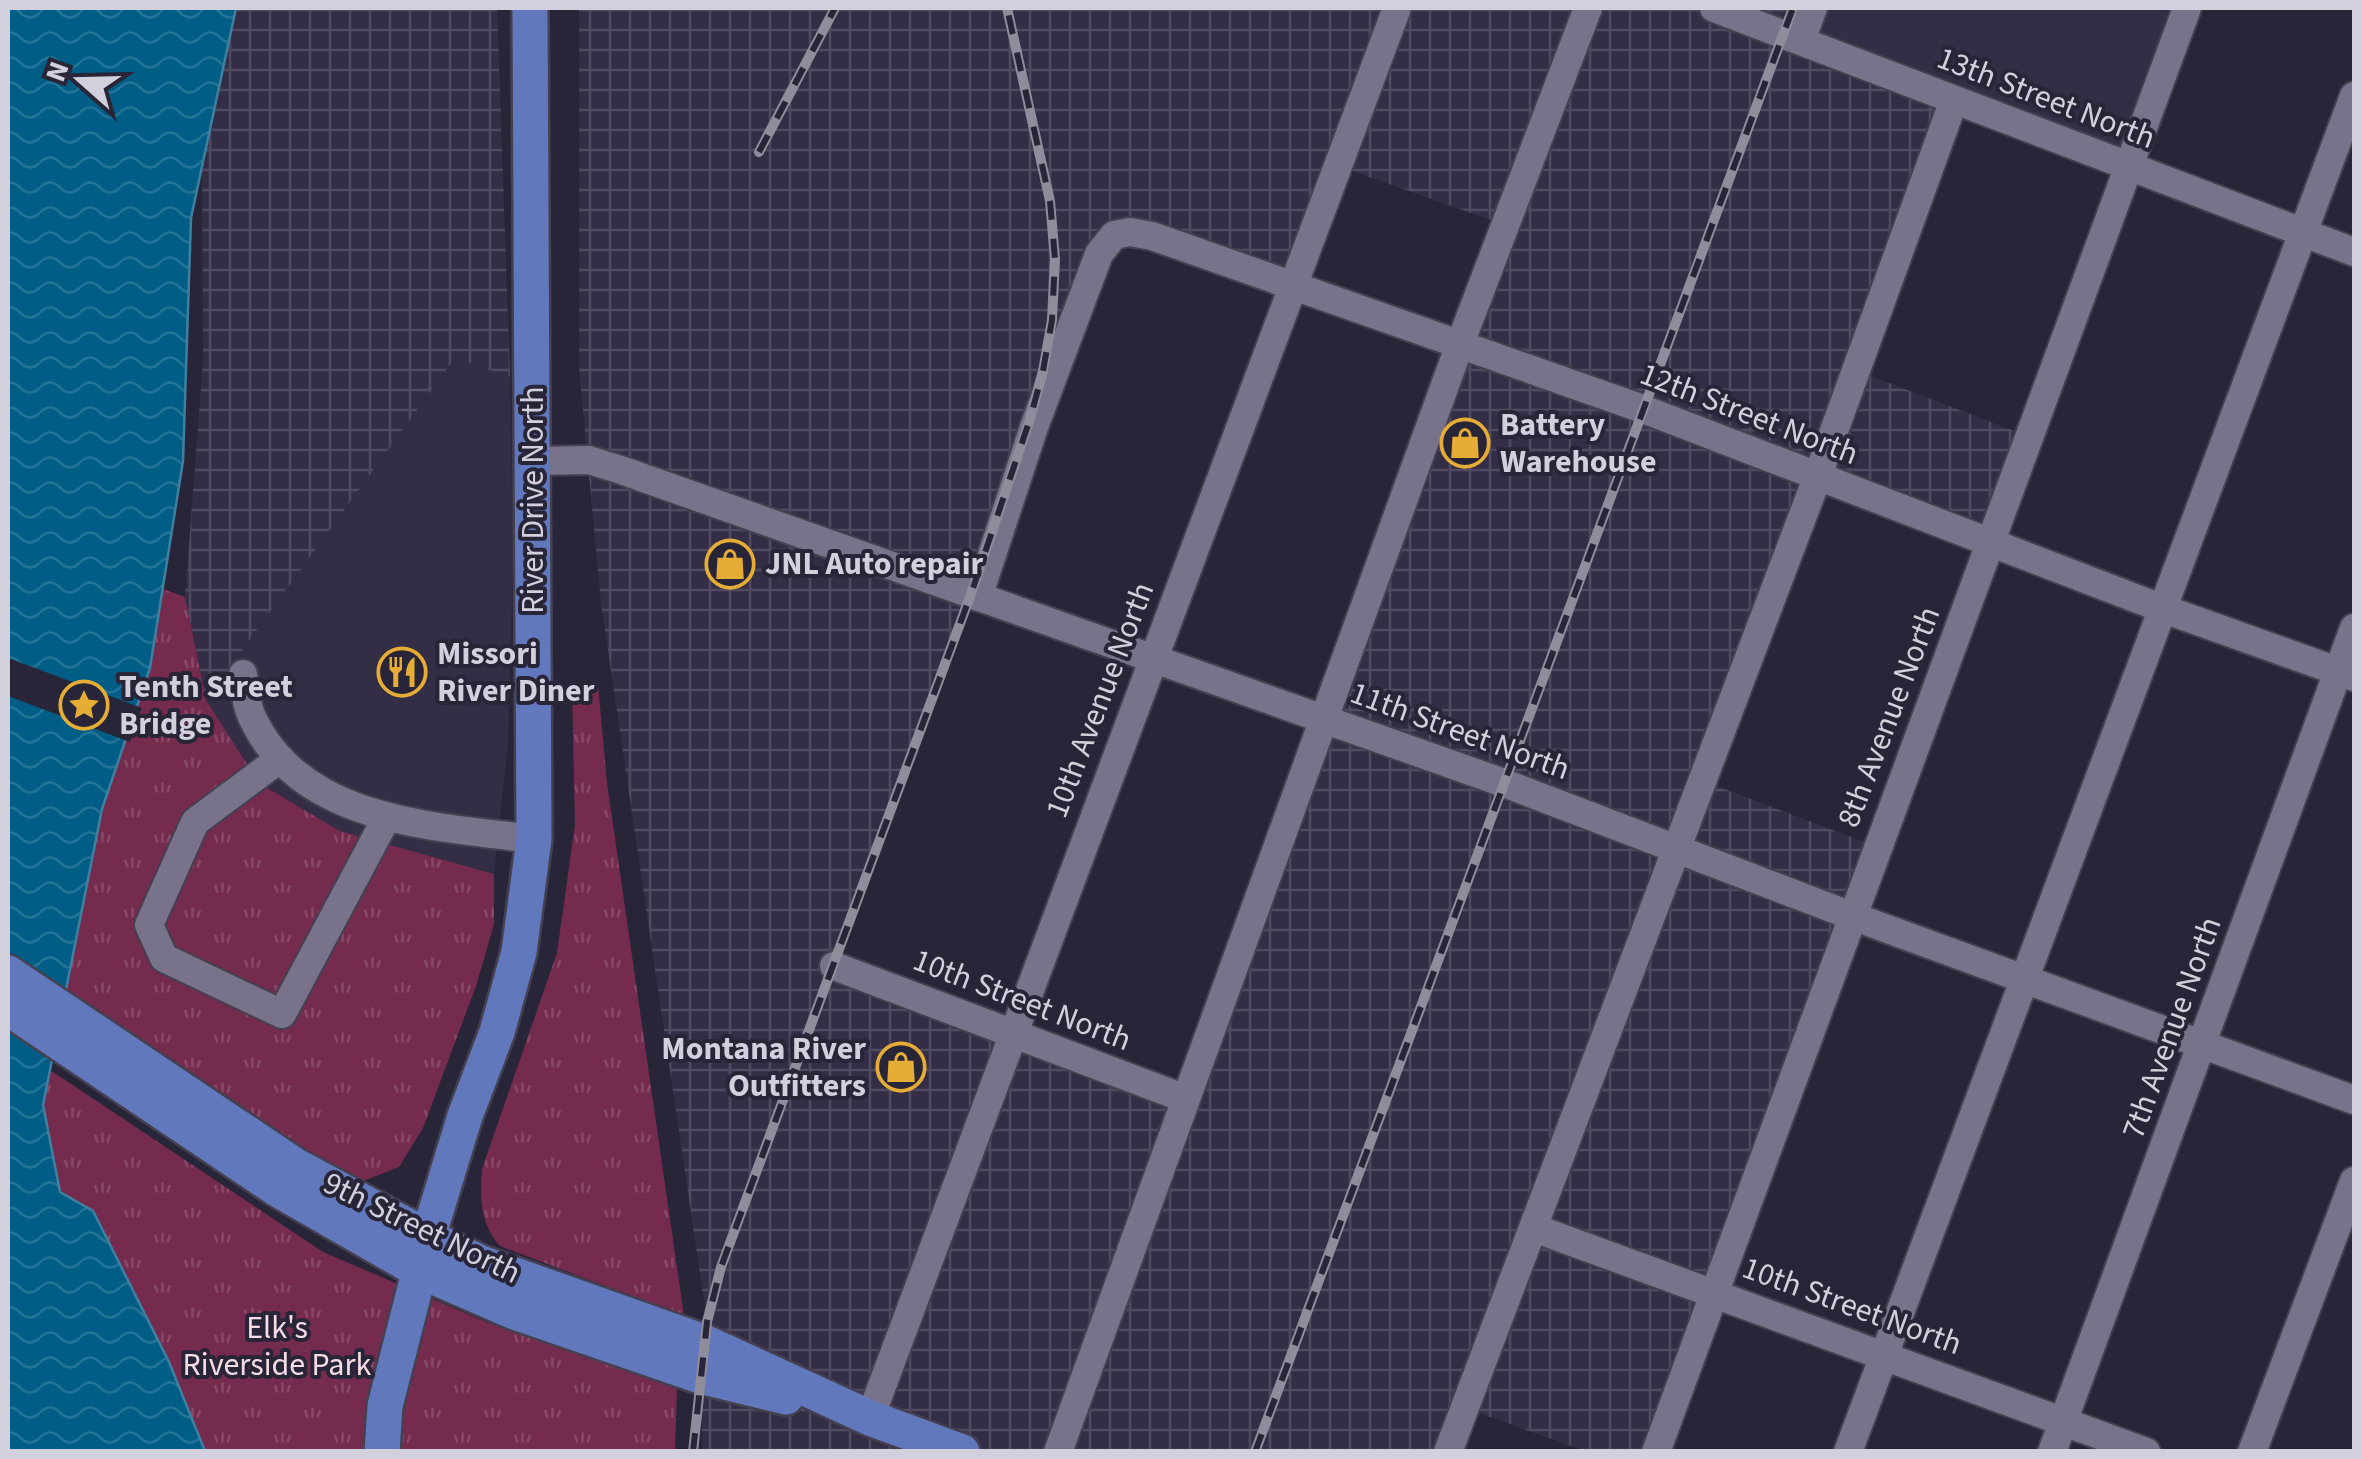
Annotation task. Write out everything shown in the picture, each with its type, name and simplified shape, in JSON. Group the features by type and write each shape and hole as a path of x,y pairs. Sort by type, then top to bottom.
{"main road":[{"name":"River Drive North","path":"382,1452 385,1406 424,1254 465,1116 497,1032 519,952 534,840 530,8"},
{"name":"9th Street North","path":"8,974 205,1124 277,1189 424,1254 481,1264 704,1342 870,1418 962,1452"},
{"name":"9th Street North","path":"8,1008 205,1124"}],"street":[{"name":"10th Avenue North","path":"870,1418 1397,8"},
{"path":"1058,1452 1460,344 1588,8"},
{"name":"13th Street North","path":"1714,8 2354,252"},
{"path":"1802,41 1813,8"},
{"name":"8th Avenue North","path":"1656,1452 2187,8"},
{"path":"1848,1452 2354,96"},
{"path":"1448,1452 1816,478 1954,100"},
{"name":"12th Street North","path":"978,596 1099,254 1114,235 1130,232 1293,284 1643,409 1992,545 2346,674"},
{"name":"11th Street North","path":"533,461 589,460 1154,657 2354,1100"},
{"name":"7th Avenue North","path":"2052,1452 2346,674 2354,628"},
{"path":"242,674 251,717 278,760 303,780 351,806 387,817 534,840"},
{"path":"278,760 195,822 149,925 164,958 282,1014 387,817"},
{"name":"10th Street North","path":"834,966 1186,1099"},
{"path":"2252,1452 2354,1181"},
{"name":"10th Street North","path":"1534,1228 2146,1452"}],"shaded area":[{"path":"236,8 497,8 510,377 455,358 206,700 185,597 203,361 202,166"},
{"path":"579,8 1813,8 1802,40 1954,100 1855,370 2030,437 1992,545 1816,479 1703,781 1878,847 1656,1451 1585,1451 1465,1408 1448,1451 703,1451 700,1376 707,1321 601,603 579,367","holes":["1338,166 1505,225 1186,1098 834,966 971,594 1114,235 1293,284"]},
{"path":"1813,8 2187,8 2128,167 1802,41"},
{"path":"456,357 510,377 513,562 508,743 494,874 340,831 259,783 206,700"}],"green space":[{"path":"163,589 185,597 206,700 259,783 340,831 494,874 494,924 476,986 423,1128 399,1167 361,1182 318,1161 64,998 102,809 150,668"},
{"path":"598,685 607,783 684,1316 500,1246 488,1228 483,1210 482,1169 557,953 575,825 572,687"},
{"name":"Elk's Riverside Park","path":"50,1070 323,1252 486,1322 677,1387 675,1451 205,1451 169,1362 60,1192 43,1105"}],"water":[{"path":"8,8 236,8 191,218 183,461 150,668 102,809 43,1105 60,1192 93,1211 169,1362 205,1451 8,1452"}],"pier":[{"name":"Tenth Street Bridge","path":"8,658 142,708 130,742 8,696"}],"railway":[{"path":"759,152 835,8"},
{"path":"693,1452 707,1322 721,1267 971,594 1043,371 1052,320 1055,259 1050,201 1007,8"},
{"path":"1255,1452 1793,8"}],"place":[{"name":"Battery Warehouse","path":"1465,443"},
{"name":"JNL Auto repair","path":"730,564"},
{"name":"Missori River Diner","path":"402,672"},
{"name":"Tenth Street Bridge","path":"84,705"},
{"name":"Montana River Outfitters","path":"901,1067"}]}
